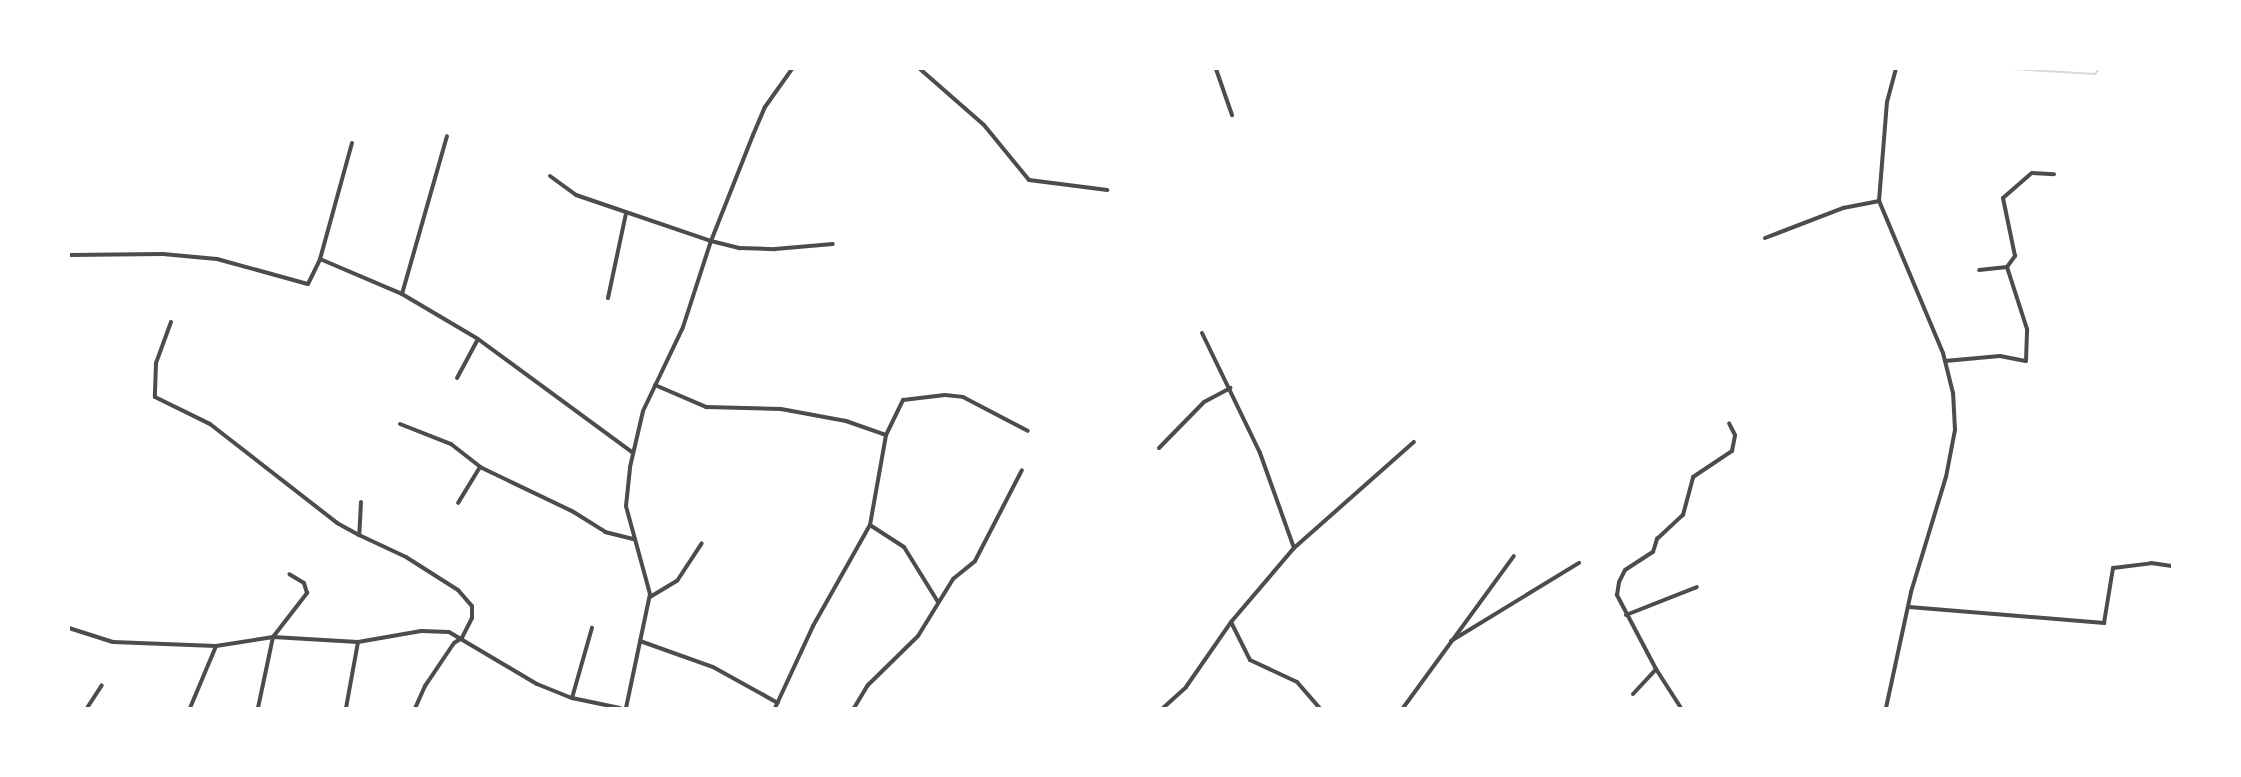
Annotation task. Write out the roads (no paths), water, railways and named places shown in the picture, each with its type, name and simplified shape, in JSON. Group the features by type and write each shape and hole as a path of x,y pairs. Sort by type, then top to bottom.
{"street":[{"path":"626,708 650,597 626,507 633,453 643,411 682,327 711,241 765,107 792,69"},
{"path":"920,69 984,125 1029,180 1107,190"},
{"path":"1216,69 1232,115"},
{"path":"1886,708 1909,607 1946,477 1956,430 1945,361 1879,201 1887,102 1896,69"},
{"path":"402,294 447,136"},
{"path":"69,255 208,257 308,284 320,259 352,143"},
{"path":"1979,270 2007,267 2015,256 2003,198 2032,173 2054,174"},
{"path":"550,176 576,195 711,241 764,249 833,244"},
{"path":"1765,238 1843,208 1879,201"},
{"path":"608,298 626,213"},
{"path":"320,259 402,294 478,339 633,453"},
{"path":"1945,361 2000,356 2026,361 2027,328 2007,267"},
{"path":"171,322 156,363 155,397 210,424 337,523 379,547 406,557 467,597 474,612 462,638 454,643 425,686 415,708"},
{"path":"1202,333 1260,453 1294,548"},
{"path":"457,378 478,339"},
{"path":"655,385 706,407 781,409 846,421 886,435"},
{"path":"1159,448 1204,402 1230,388"},
{"path":"640,641 713,667 776,706 813,626 870,525 886,435 903,400 945,394 980,404 1028,431"},
{"path":"1681,708 1626,615 1617,595 1619,582 1625,570 1653,552 1657,539 1683,515 1692,477 1732,451 1735,435 1729,423"},
{"path":"399,424 451,444 480,467 572,511 605,531 633,539"},
{"path":"1163,708 1186,687 1231,622 1294,548 1414,442"},
{"path":"458,503 480,467"},
{"path":"854,708 868,685 918,636 953,579 975,561 1022,470"},
{"path":"359,535 361,502"},
{"path":"870,525 904,547 938,602"},
{"path":"650,597 677,581 702,543"},
{"path":"1403,708 1448,643 1514,556"},
{"path":"1448,643 1496,617 1579,563"},
{"path":"1909,607 2104,622 2113,568 2151,563 2172,566"},
{"path":"258,708 273,637 307,593 304,583 289,574"},
{"path":"1626,615 1697,587"},
{"path":"1231,622 1250,660 1297,682 1320,708"},
{"path":"69,628 113,642 216,646 273,637 358,642 429,630 462,638 496,663 572,698 620,708"},
{"path":"572,698 592,628"},
{"path":"346,708 358,642"},
{"path":"190,708 216,646"},
{"path":"1633,694 1656,669"},
{"path":"87,708 102,685"}],"waterway":[{"path":"2011,69 2095,74 2099,69"}]}
